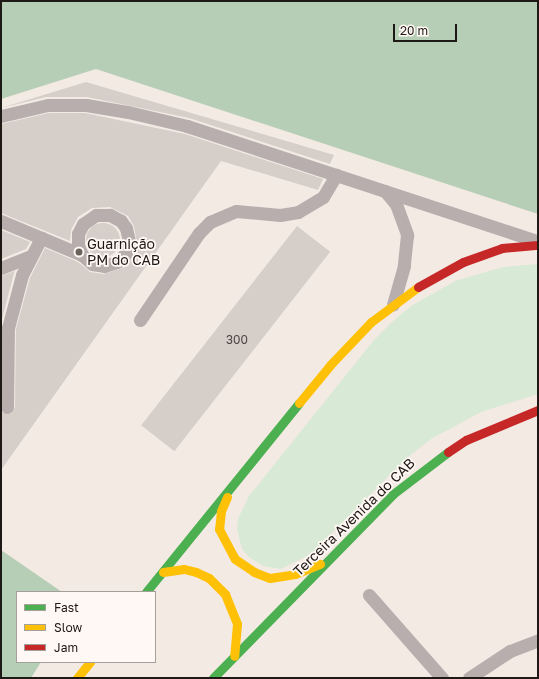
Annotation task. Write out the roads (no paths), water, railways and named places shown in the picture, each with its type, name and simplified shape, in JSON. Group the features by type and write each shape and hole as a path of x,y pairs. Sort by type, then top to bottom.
{"main road":[{"path":"147,591 352,340 393,304 442,273 482,254 502,248 538,245"},
{"name":"Terceira Avenida do CAB","path":"213,678 325,562 424,468 466,440 538,410"},
{"path":"231,487 221,511 220,529 235,559 254,572 270,578 294,574 325,562"},
{"path":"163,572 184,569 196,572 209,578 225,594 237,624 234,656"},
{"path":"77,678 89,663"}],"lane":[{"path":"1,116 48,105 86,105 128,112 187,126 538,242"},
{"path":"140,320 199,233 210,222 236,211 280,215 298,212 323,197 336,175"},
{"path":"385,191 396,204 407,235 404,266 393,304"},
{"path":"1,221 82,255"},
{"path":"7,407 8,328 22,275 41,238"},
{"path":"1,268 31,256"},
{"path":"368,595 442,678"},
{"path":"469,678 510,651 538,640"}],"place":[{"name":"Guarnição PM do CAB","path":"79,252"}]}
